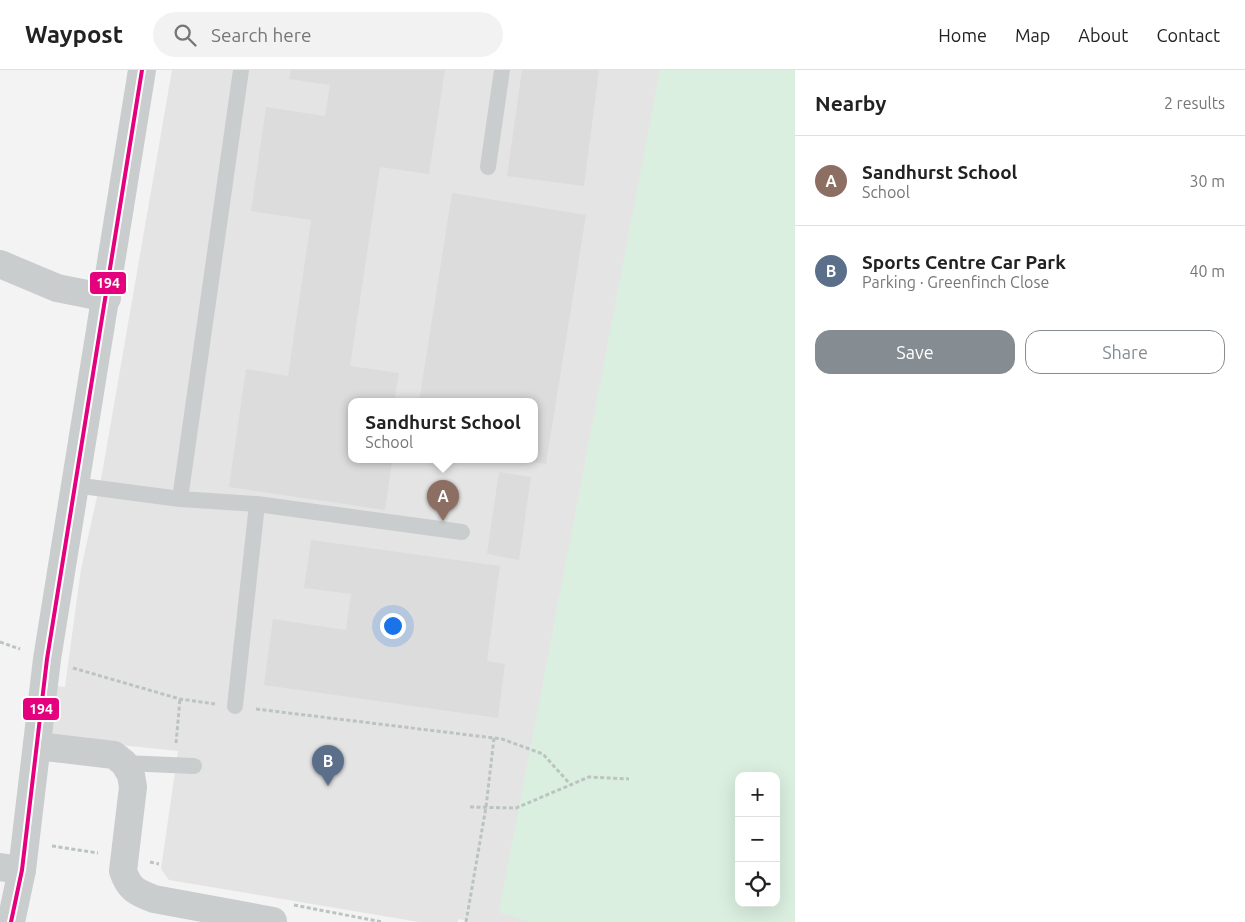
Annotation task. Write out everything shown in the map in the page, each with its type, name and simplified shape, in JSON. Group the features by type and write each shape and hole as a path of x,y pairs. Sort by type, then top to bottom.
{"street":[{"path":"11,922 11,869 26,842 47,659 74,485 107,298 142,70"},
{"path":"0,264 57,288 107,298"},
{"path":"37,746 114,755 124,763 131,775 133,787 123,871 127,884 138,892 154,898 240,919 282,913"}],"lane":[{"path":"180,499 241,70"},
{"path":"488,167 502,70"},
{"path":"74,485 180,499 258,504 462,532"},
{"path":"234,706 258,504"},
{"path":"124,763 194,766"}],"path":[{"path":"1,642 29,652"},
{"path":"72,668 180,699 494,738 543,754 570,784"},
{"path":"175,747 180,699"},
{"path":"466,922 486,807 494,738"},
{"path":"470,807 516,808 589,777 629,779"},
{"path":"26,842 99,853"},
{"path":"282,913 382,922"}],"shaded area":[{"path":"172,70 795,70 795,922 471,922 459,919 457,922 419,922 169,880 161,869 178,751 101,743 50,735 55,686 65,687 81,569 102,474"}],"green space":[{"path":"660,70 795,70 795,922 531,922 499,912"}],"building":[{"path":"291,70 445,70 429,174 380,167 350,366 399,373 395,398 348,398 348,463 392,463 385,510 229,487 246,369 288,376 311,220 251,211 266,107 325,116 330,85 289,79"},
{"path":"522,70 599,70 584,186 507,176"},
{"path":"452,193 586,215 546,464 538,463 538,398 420,398"},
{"path":"499,472 531,477 519,560 487,554"},
{"path":"311,540 500,566 487,661 505,664 498,718 264,685 273,619 346,630 351,594 304,588"}],"transit line":[{"name":"194","path":"11,922 22,870 47,659 142,70"}],"place":[{"name":"Sandhurst School","path":"443,521"},
{"name":"Sports Centre Car Park","path":"328,786"}]}
